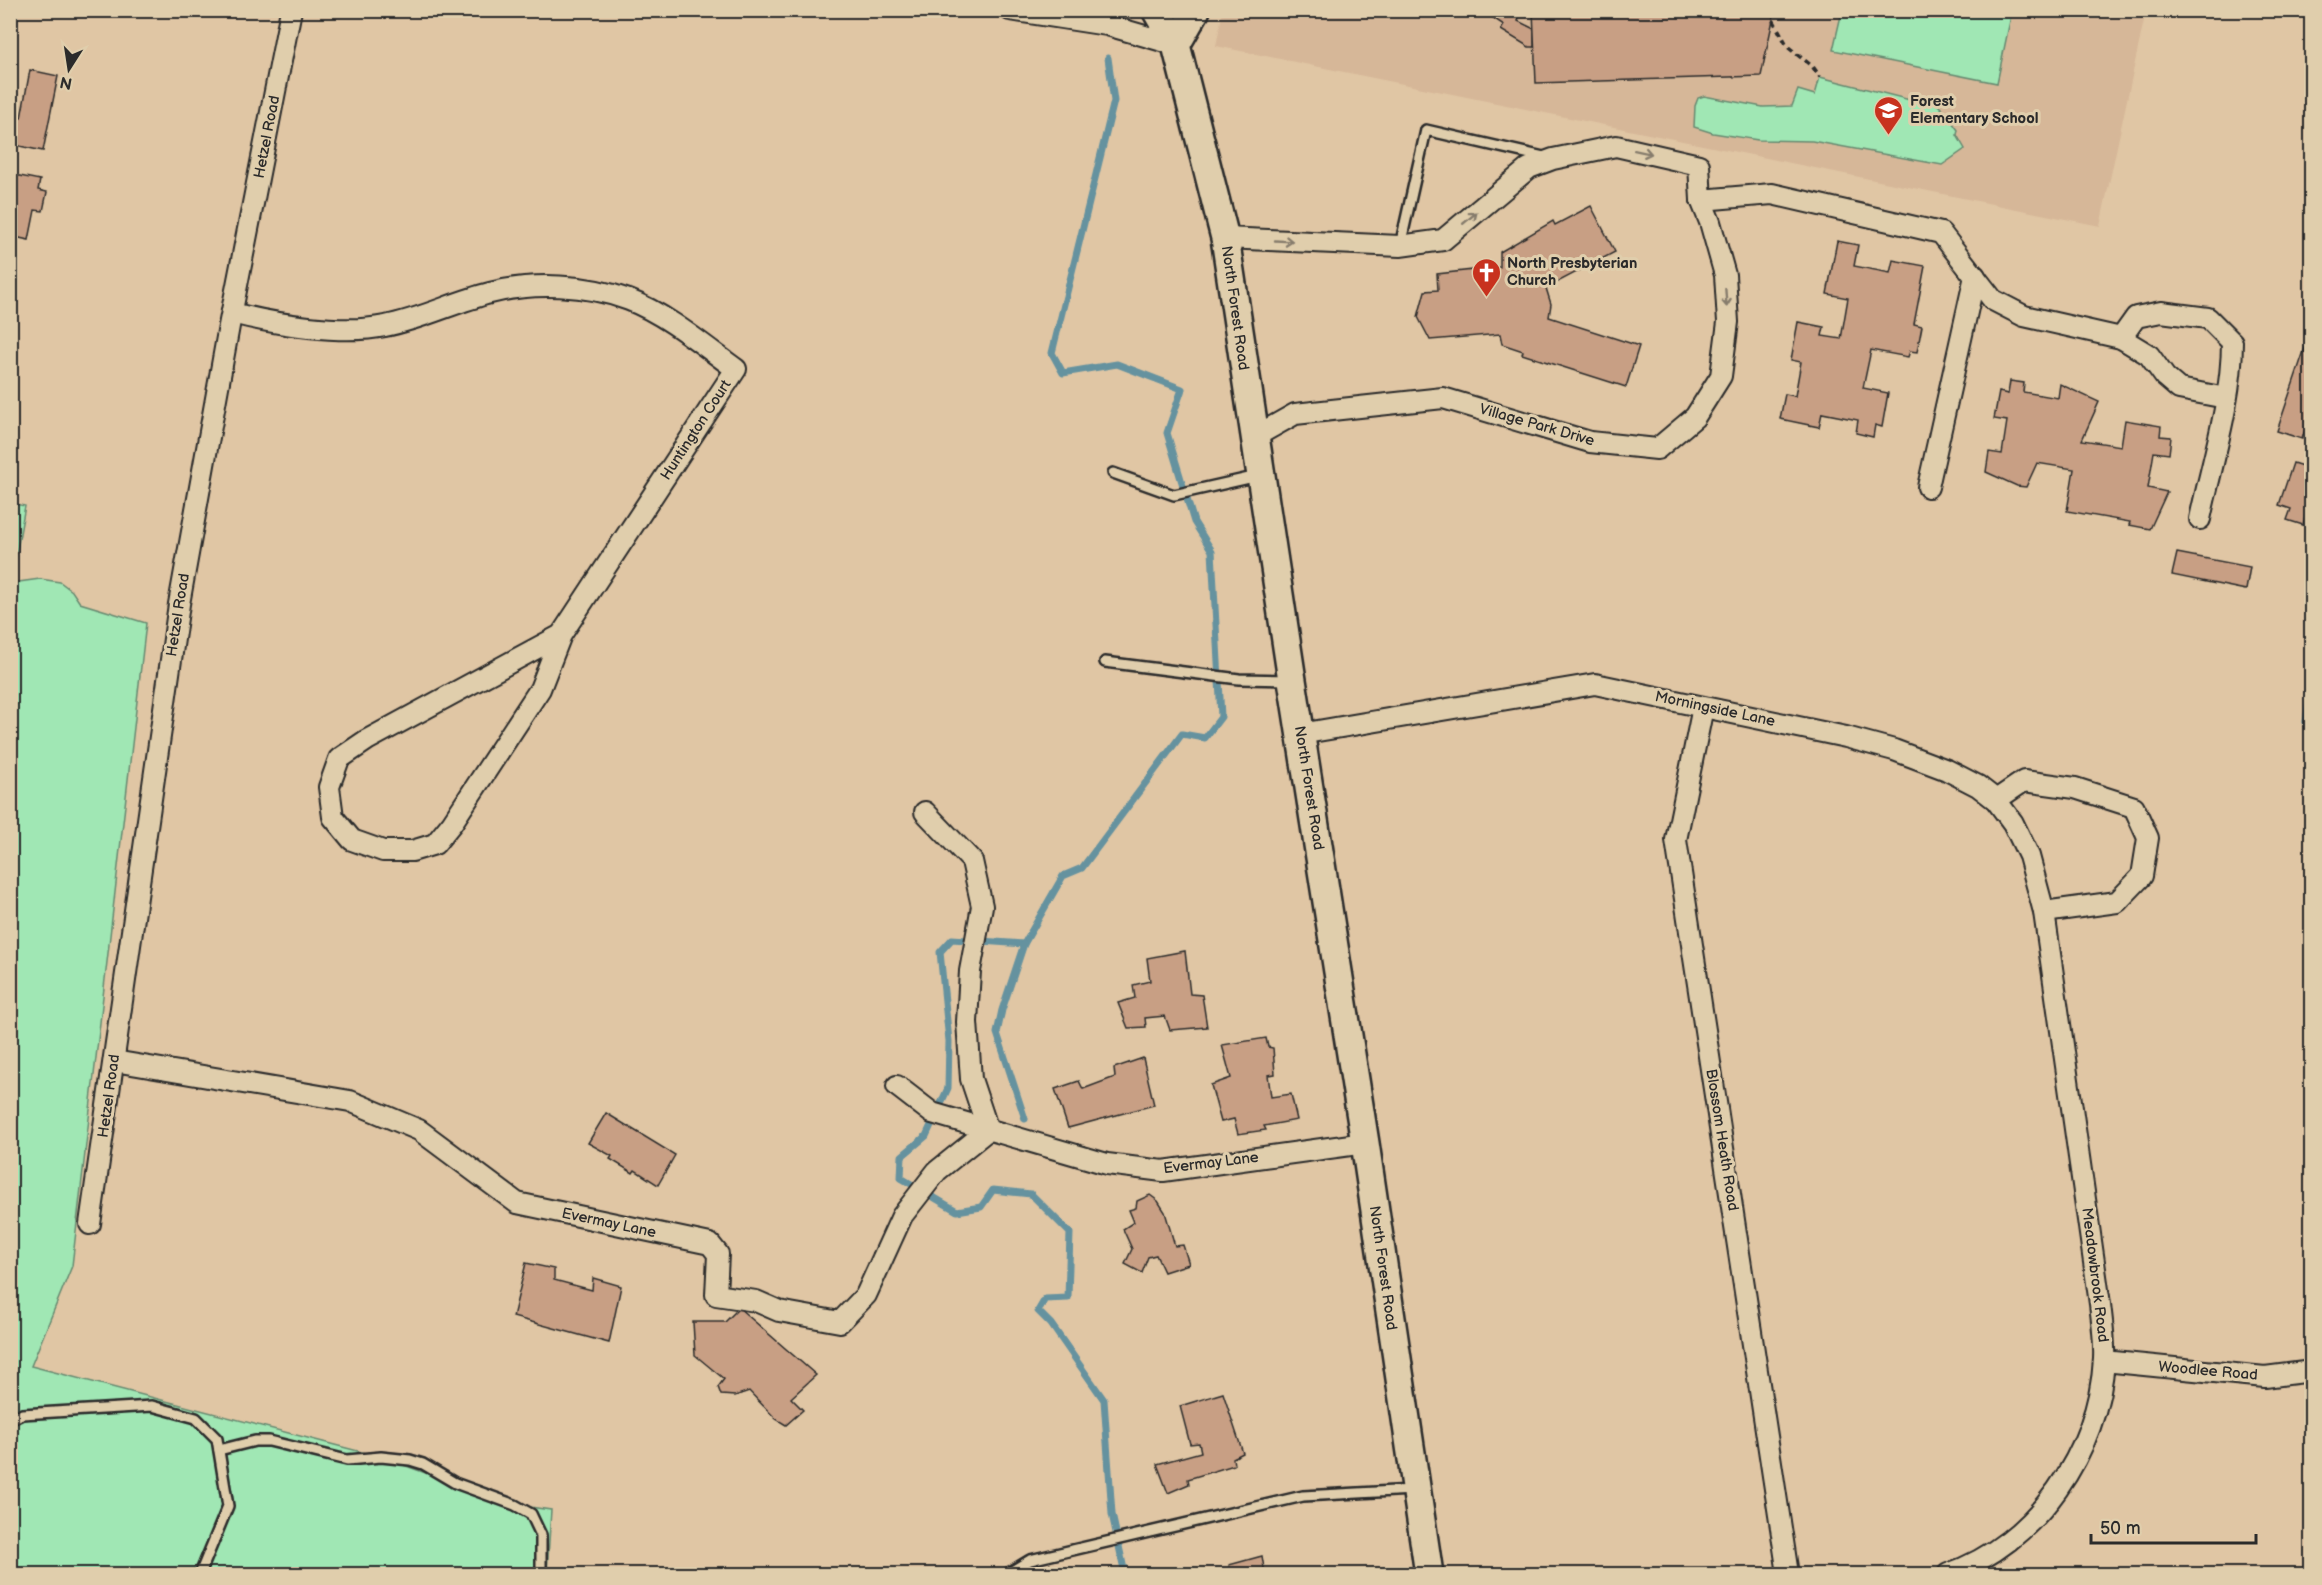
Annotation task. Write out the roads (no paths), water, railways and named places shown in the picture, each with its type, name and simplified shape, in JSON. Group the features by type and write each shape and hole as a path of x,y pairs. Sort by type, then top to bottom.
{"main road":[{"name":"North Forest Road","path":"1156,10 1176,45 1225,238 1365,1143 1429,1575"},
{"path":"1176,45 1196,10"}],"street":[{"name":"Hetzel Road","path":"90,1224 179,604 232,313 291,10"},
{"path":"1010,10 1107,25 1176,45"},
{"name":"Village Park Drive","path":"1225,238 1400,246 1443,240 1528,168 1553,159 1616,146 1699,165 1701,200 1710,222 1725,275 1728,322 1721,376 1695,417 1657,449 1590,442 1443,398 1295,414 1254,437"},
{"path":"1701,200 1772,194 1941,232 1994,300 2024,316 2121,338 2149,355 2165,377 2179,389 2226,398"},
{"path":"1928,487 1975,276"},
{"name":"Huntington Court","path":"232,313 298,325 358,329 412,320 490,293 528,287 566,287 603,292 630,300 663,319 736,369 561,636 540,689 452,823 435,844 412,851 383,851 352,840 333,817 329,787 339,759 367,740 561,636"},
{"path":"2121,338 2136,317 2161,312 2208,318 2232,342 2232,363 2226,398 2200,519"},
{"name":"Morningside Lane","path":"1300,734 1595,684 1894,750 1947,770 1978,786 1996,800 2013,823 2029,856 2044,912"},
{"name":"Blossom Heath Road","path":"1702,707 1676,840 1788,1575"},
{"path":"1996,800 2024,781 2075,788 2134,807 2148,838 2142,876 2117,902 2044,912"},
{"path":"925,812 972,861 982,906 970,971 967,1023 971,1079 988,1130"},
{"name":"Meadowbrook Road","path":"1948,1575 1963,1569 2010,1540 2027,1526 2057,1491 2075,1462 2088,1434 2104,1361 2104,1340 2098,1292 2044,912"},
{"name":"Evermay Lane","path":"114,1061 350,1101 419,1130 517,1203 710,1245 718,1254 716,1295 756,1301 778,1311 840,1322 866,1295 902,1216 937,1171 988,1130"},
{"name":"Evermay Lane","path":"897,1086 932,1113 1107,1164 1163,1171 1365,1143"},
{"name":"Woodlee Road","path":"2104,1361 2265,1377 2312,1371"}],"lane":[{"path":"1400,246 1426,130 1553,159"},
{"path":"1113,473 1174,495 1260,475"},
{"path":"1105,662 1239,679 1292,680"},
{"path":"10,1420 21,1414 152,1406 196,1418 217,1439 228,1506 200,1575"},
{"path":"219,1450 255,1441 269,1441 347,1460 381,1457 410,1460 423,1464 455,1483 515,1505 531,1514 541,1535 540,1575"},
{"path":"1007,1575 1030,1560 1303,1496 1415,1490"}],"waterway":[{"path":"1108,58 1114,101 1052,353 1063,373 1117,364 1182,389 1167,433 1194,522 1212,551 1221,717 1205,738 1182,734 1082,868 1063,876 1024,944 952,939 940,952 949,1041 948,1088 926,1136 902,1156 901,1178 957,1211 981,1207 993,1190 1031,1194 1070,1233 1068,1298 1045,1299 1038,1311 1051,1324 1104,1400 1112,1514 1125,1574"},
{"path":"2312,680 2306,722 2312,728"},
{"path":"1024,944 1002,1010 997,1033 1025,1119"}],"place":[{"name":"Forest Elementary School","path":"1889,136"},
{"name":"North Presbyterian Church","path":"1486,298"}]}
